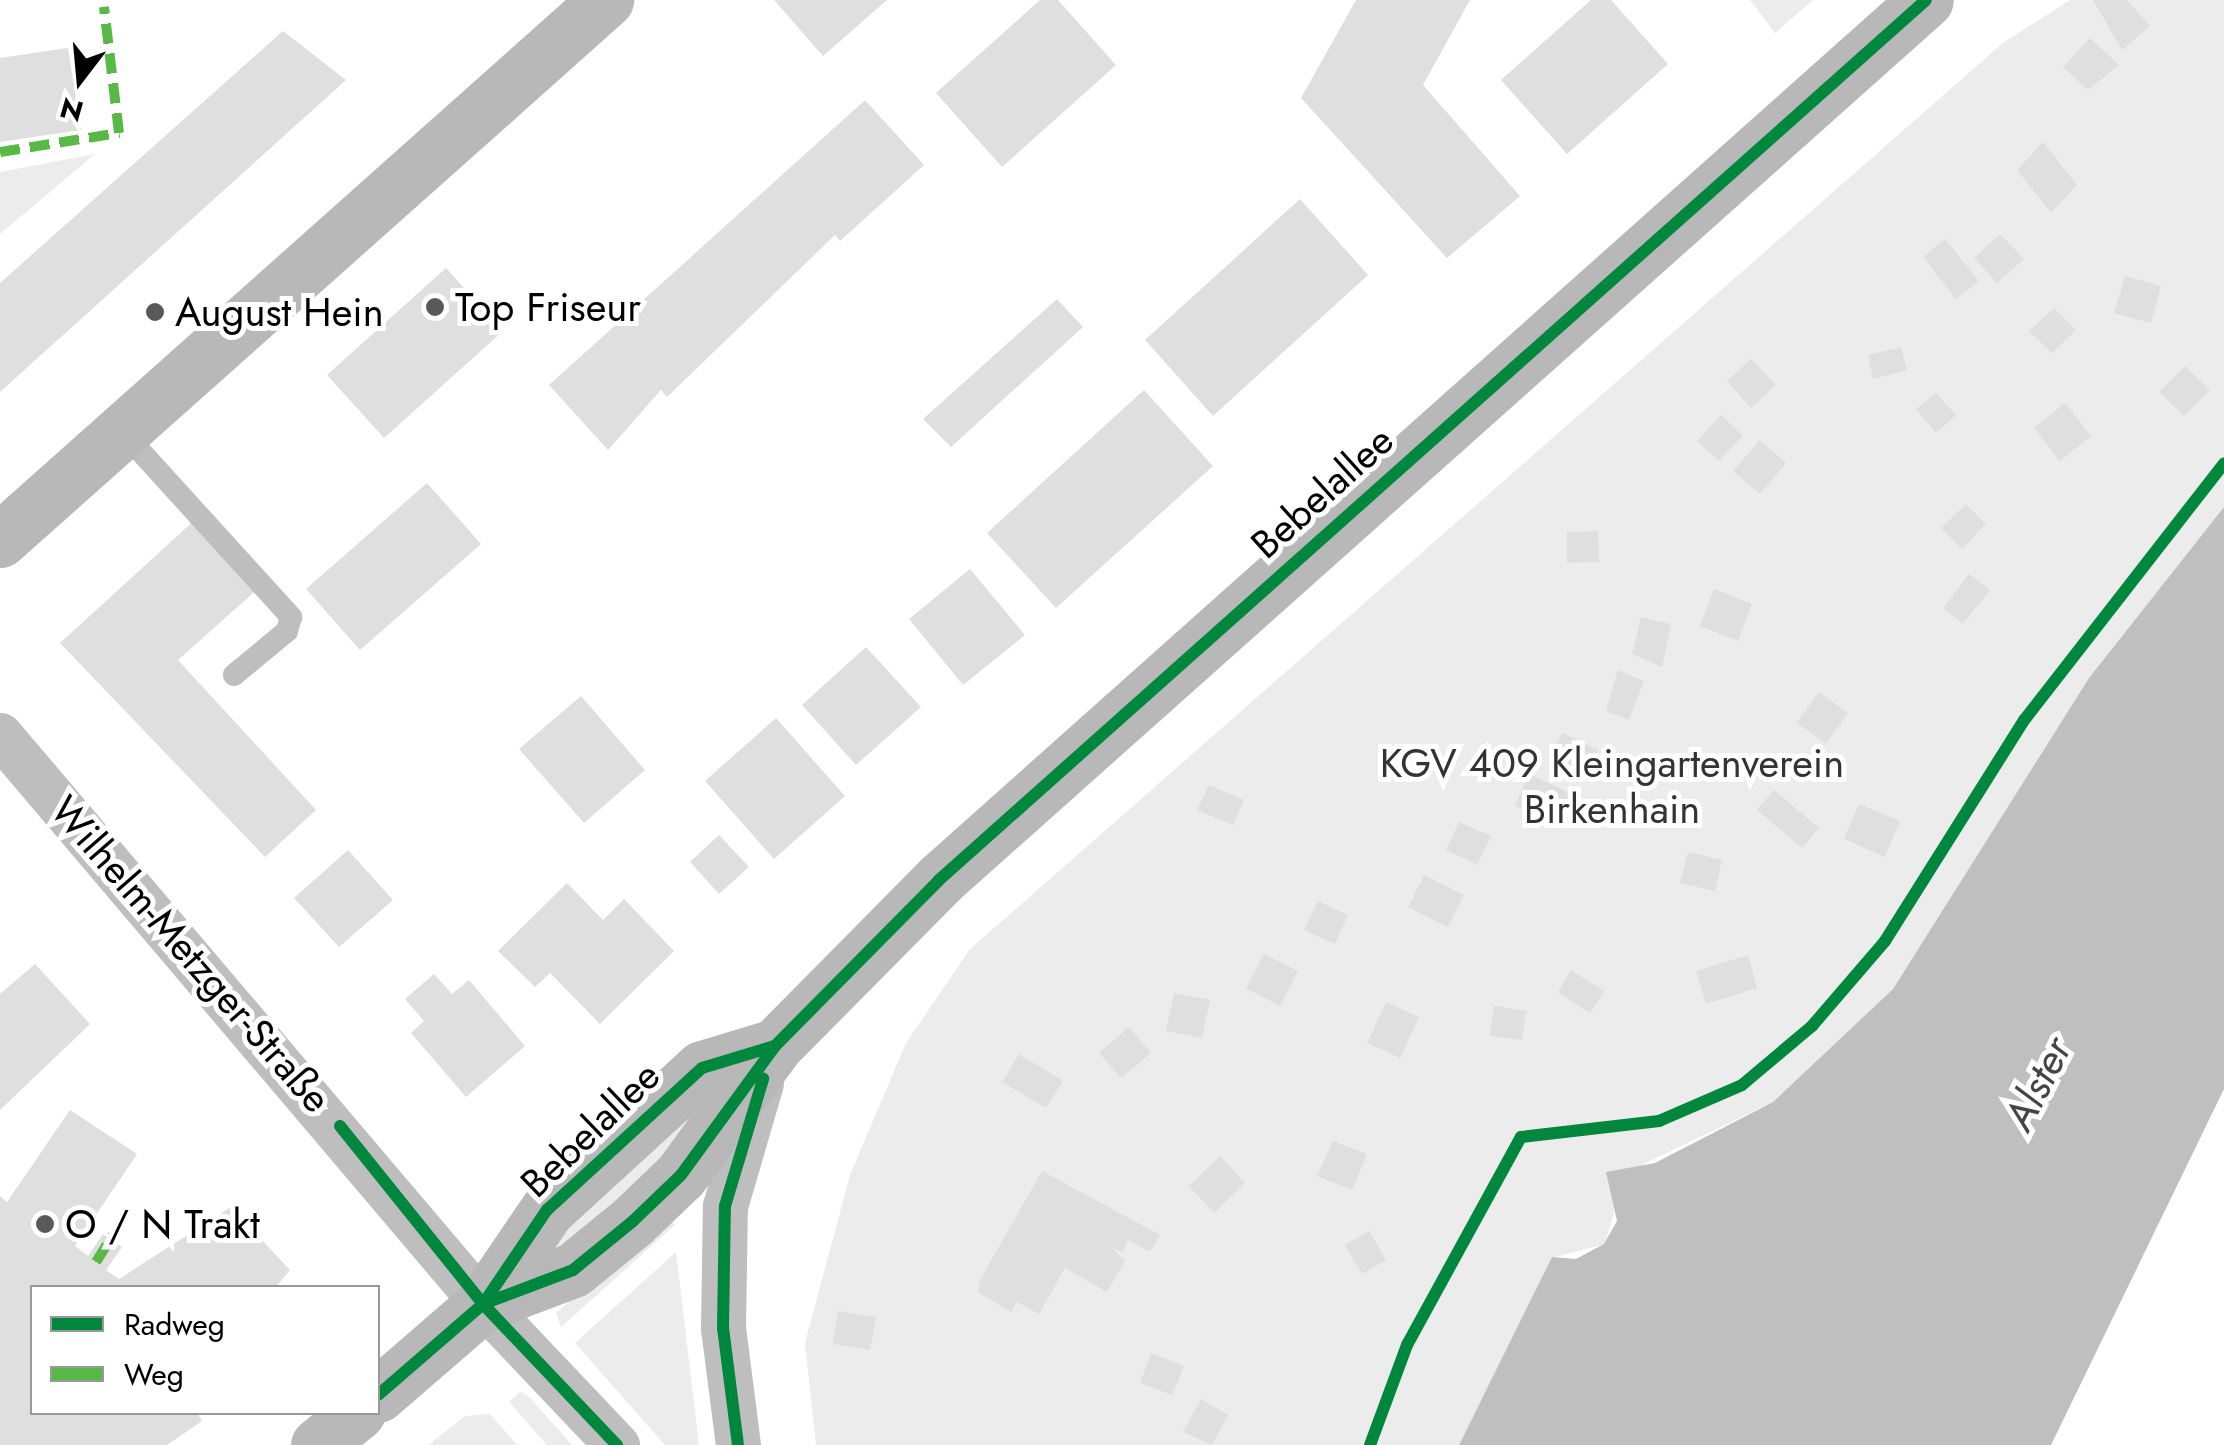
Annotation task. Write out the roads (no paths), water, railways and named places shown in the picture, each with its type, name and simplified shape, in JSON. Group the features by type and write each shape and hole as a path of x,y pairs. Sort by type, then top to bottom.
{"street":[{"path":"0,540 606,0"},
{"name":"Bebelallee","path":"380,1393 483,1304 573,1270 633,1221 681,1175 774,1046 1120,716 1926,0"},
{"name":"Wilhelm-Metzger-Straße","path":"0,735 483,1304 617,1445"},
{"path":"738,1445 723,1328 726,1206 774,1046"}],"lane":[{"path":"122,430 291,617 234,675"}],"water":[{"name":"Alster","path":"2224,507 2224,1089 2051,1445 1459,1445 1552,1257 1576,1259 1604,1244 1617,1221 1606,1172 1655,1163 1773,1102 1893,989 2089,678"}],"place":[{"name":"Top Friseur","path":"435,307"},
{"name":"August Hein","path":"155,312"},
{"name":"O / N Trakt","path":"45,1224"}],"park label":[{"name":"KGV 409 Kleingartenverein Birkenhain","path":"1612,786"}]}
